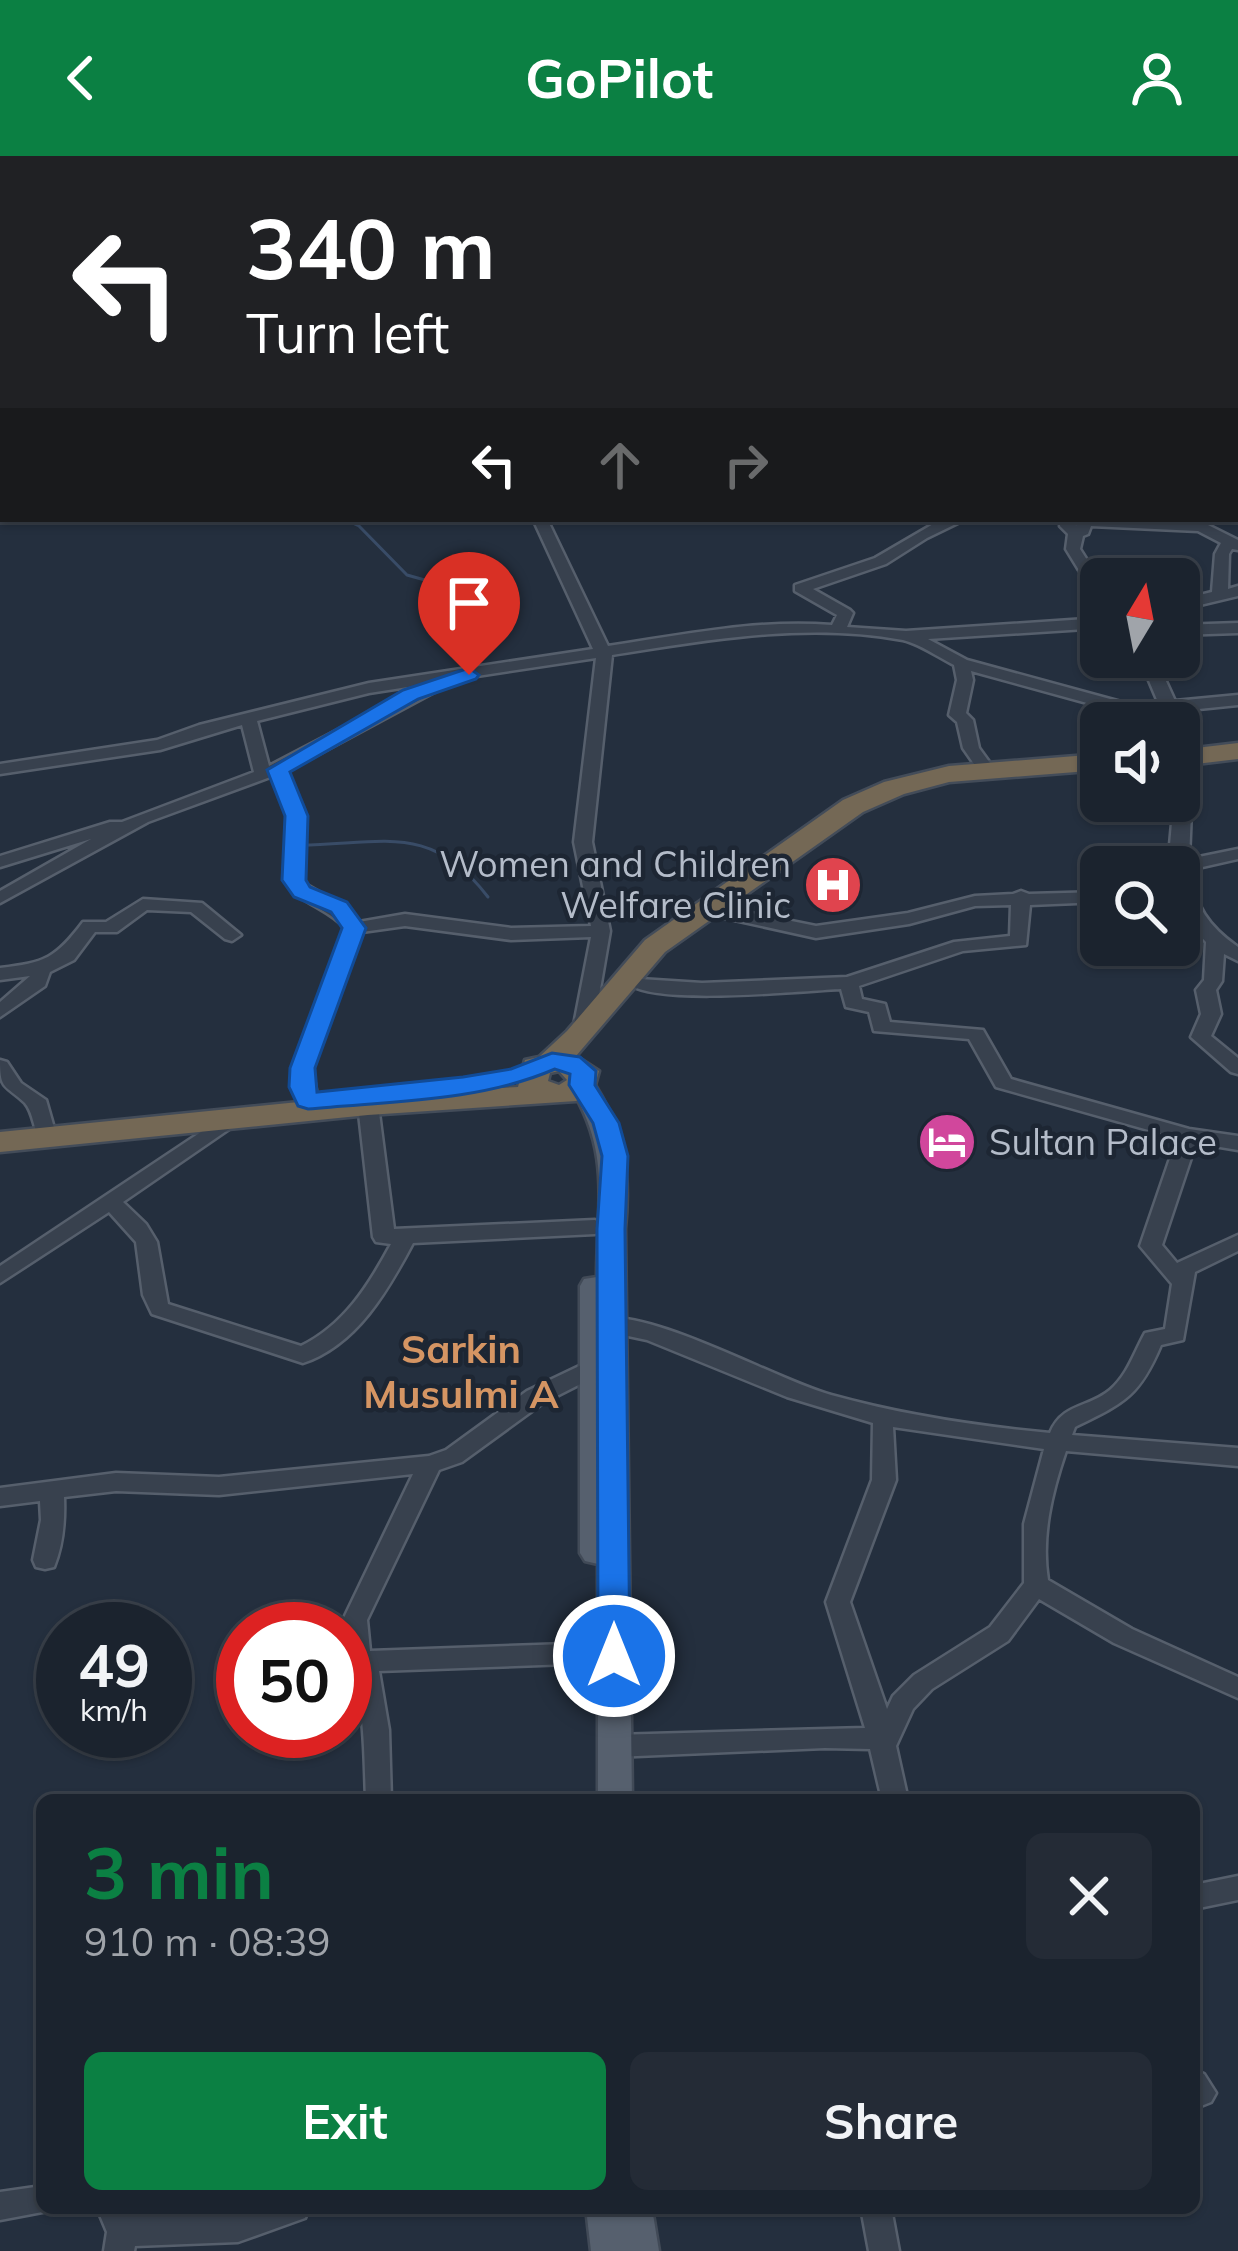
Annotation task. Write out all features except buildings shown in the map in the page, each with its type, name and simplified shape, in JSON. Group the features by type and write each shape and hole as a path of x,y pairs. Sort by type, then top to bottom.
{"highway":[{"path":"1200,745 1238,751"},
{"path":"1200,748 1238,760"},
{"path":"560,1079 583,1030 656,946 838,815 894,788 987,770 1080,766"},
{"path":"0,1142 368,1105 560,1079 640,986 722,912 833,831 898,794 953,782 1080,767"},
{"path":"0,1132 432,1090 517,1076 560,1079"}],"main road":[{"path":"560,1079 597,1141 600,1187 595,1227 616,1794"},
{"path":"560,1079 606,1123 615,1156 602,1339 597,1794"},
{"path":"605,2214 610,2251"},
{"path":"634,2214 639,2251"}],"street":[{"path":"540,522 604,653 601,706 589,760 584,842 601,931 583,1030"},
{"path":"838,629 845,613 801,592 800,587 858,569 902,549 921,532 950,522"},
{"path":"1113,522 1200,525 1233,544 1222,554 1229,592"},
{"path":"1072,526 1073,549 1080,560"},
{"path":"906,636 1080,624"},
{"path":"1200,629 1238,628"},
{"path":"0,769 160,745 369,688 738,631 838,629 906,636 926,641 961,664 1102,702"},
{"path":"961,664 965,680 957,715 964,720 971,748 987,770"},
{"path":"0,898 134,823 271,772 410,694 469,675"},
{"path":"1200,727 1238,700"},
{"path":"248,720 296,816 294,880 302,892 339,907 354,928"},
{"path":"0,862 106,827 134,823"},
{"path":"1200,862 1238,854"},
{"path":"722,912 816,932 1021,896 1080,897"},
{"path":"640,986 850,983 961,946 1019,941 1021,896"},
{"path":"0,974 42,969 67,956 90,926 110,928 142,904 196,907 232,935"},
{"path":"354,928 405,920 511,934 601,931"},
{"path":"1200,927 1215,943 1238,955"},
{"path":"308,1101 302,1068 354,928"},
{"path":"1215,943 1214,980 1206,990 1211,1014 1201,1037 1238,1068"},
{"path":"0,1011 38,982 42,969"},
{"path":"850,983 853,1003 878,1008 881,1028 976,1034 1003,1084 1188,1135 1238,1143"},
{"path":"0,1066 14,1087 39,1104 44,1128"},
{"path":"368,1105 382,1231 391,1240 595,1227"},
{"path":"0,1276 228,1120"},
{"path":"1180,1280 1151,1246 1188,1135"},
{"path":"110,1202 142,1233 150,1250 153,1298 160,1309 303,1355 326,1345 350,1320 385,1276 404,1240"},
{"path":"614,1746 888,1738 902,1703 928,1679 999,1634 1036,1585 1034,1552 1056,1448 1070,1417 1117,1396 1139,1371 1153,1338 1175,1335 1180,1280 1188,1264 1238,1242"},
{"path":"602,1339 633,1344 802,1409 882,1427 1238,1468"},
{"path":"602,1339 820,1400 1056,1448 1238,1457"},
{"path":"0,1497 116,1482 219,1486 430,1464 454,1456 536,1397 602,1339"},
{"path":"882,1427 884,1480 838,1602 882,1739 894,1794"},
{"path":"364,1602 430,1464"},
{"path":"45,1560 53,1520 52,1490"},
{"path":"1036,1585 1123,1636 1238,1688"},
{"path":"372,1661 596,1653"},
{"path":"372,1710 379,1794"},
{"path":"1200,1897 1238,1888"},
{"path":"0,2206 36,2201"},
{"path":"118,2230 238,2227 276,2214"},
{"path":"877,2214 884,2251"}],"waterway":[{"path":"350,522 407,575 496,600"},
{"path":"301,845 382,841 426,847 467,873 488,897"}],"place":[{"name":"Women and Children Welfare Clinic","path":"833,885"},
{"name":"Sultan Palace","path":"947,1142"}],"district":[{"name":"Sarkin Musulmi A","path":"461,1372"}],"route":[{"path":"469,675 410,694 278,770 296,816 294,880 302,892 339,907 354,928 302,1068 302,1087 308,1101 463,1085 517,1076 552,1061 571,1063 583,1071 582,1085 606,1123 615,1156 611,1229 614,1656"}]}
